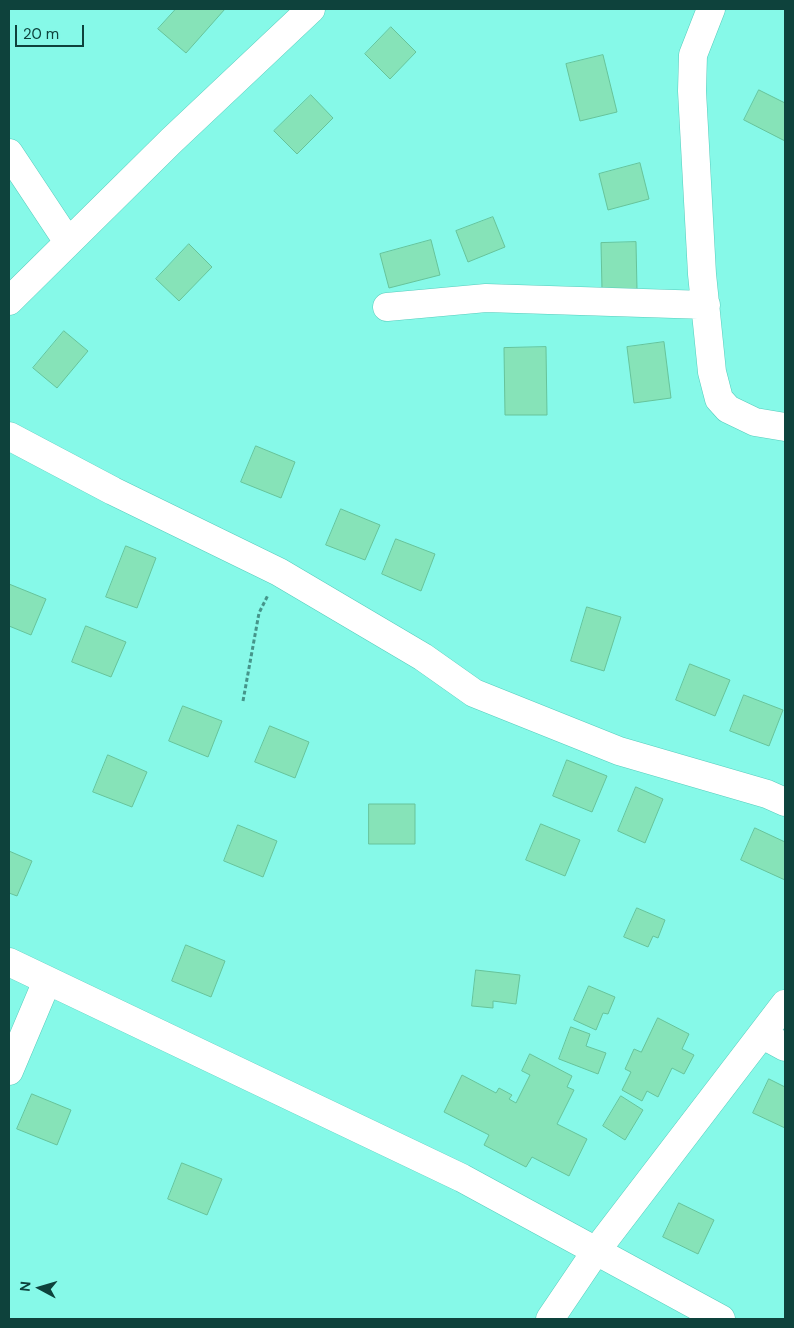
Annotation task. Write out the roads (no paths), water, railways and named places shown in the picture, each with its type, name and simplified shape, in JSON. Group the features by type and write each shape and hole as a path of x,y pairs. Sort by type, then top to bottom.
{"street":[{"path":"9,301 171,141 311,9"},
{"path":"711,9 693,55 692,91 712,372 719,399 728,409 754,422 785,428"},
{"path":"9,153 68,242"},
{"path":"387,307 486,298 706,305"},
{"path":"9,436 113,491 279,572 423,657 474,693 619,751 767,794 785,802"},
{"path":"9,962 462,1178 721,1319"},
{"path":"9,1070 47,980"},
{"path":"550,1319 596,1251 774,1041 785,1004"}]}
